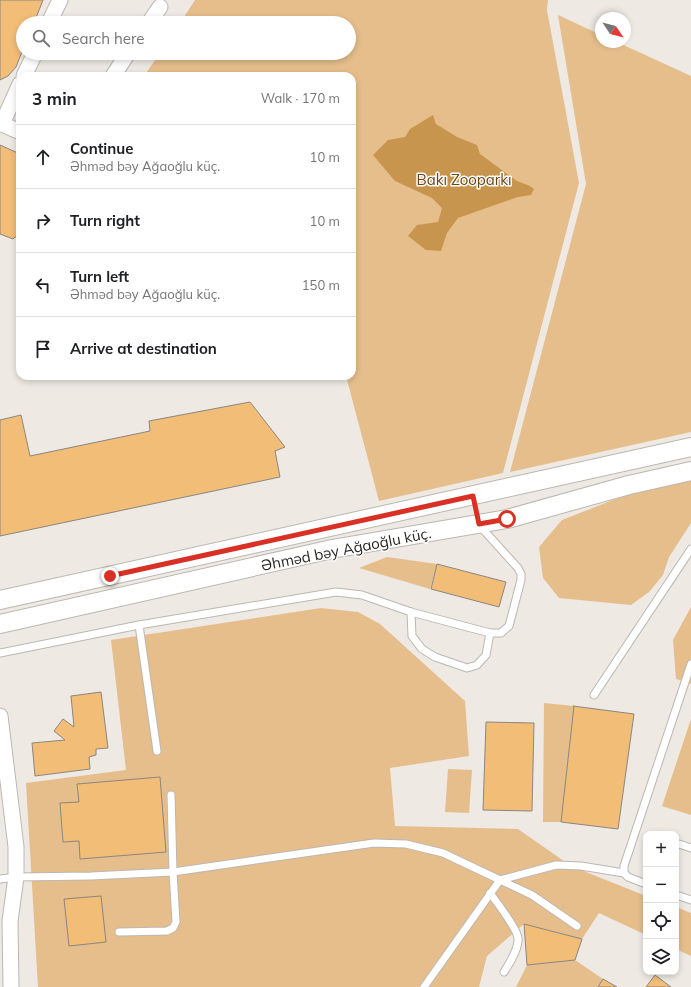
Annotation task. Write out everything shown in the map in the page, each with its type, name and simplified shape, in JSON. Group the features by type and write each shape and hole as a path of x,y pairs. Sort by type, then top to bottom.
{"street":[{"path":"52,16 60,0"},
{"path":"154,16 160,7"},
{"path":"26,72 32,60"},
{"path":"116,72 123,60"},
{"path":"16,92 1,123 16,130"},
{"name":"Əhməd bəy Ağaoğlu küç.","path":"0,600 691,447"},
{"name":"Əhməd bəy Ağaoğlu küç.","path":"0,624 332,549 507,519 629,485 691,471"},
{"path":"473,496 479,524"},
{"path":"0,716 16,847 16,877 10,921 11,987"}],"lane":[{"path":"0,653 138,625 336,592 362,595 411,612 490,633 501,633 509,626 521,580 520,574 518,568 479,524"},
{"path":"594,696 691,549"},
{"path":"411,612 412,636 422,649 435,657 467,668 477,665 486,655 490,633"},
{"path":"138,625 157,751"},
{"path":"643,883 628,878 624,873 624,866 691,664"},
{"path":"119,932 167,931 173,928 176,922 171,795"},
{"path":"0,879 16,877 91,876 173,872 381,843 406,844 443,853 532,895 577,926"},
{"path":"679,844 691,848"},
{"path":"424,987 500,880 556,866 580,866 624,873"},
{"path":"490,893 510,921 518,938 514,956 504,972"},
{"path":"679,896 691,900"}],"green space":[{"name":"Bakı Zooparkı","path":"195,0 548,0 547,10 579,183 503,473 379,501 347,380 356,380 356,72 147,72 155,60 356,60 356,16 185,16"},
{"path":"558,15 595,32 595,48 630,48 691,76 691,432 510,472 586,184"},
{"path":"691,480 691,523 669,557 663,575 649,592 631,605 559,598 543,578 539,547 562,520 641,489"},
{"path":"387,557 437,564 430,589 359,568"},
{"path":"691,607 691,684 676,679 673,640"},
{"path":"321,608 358,612 380,624 465,701 469,756 390,768 395,826 518,829 571,866 643,895 643,934 599,913 582,939 524,924 487,956 479,987 38,987 26,783 126,770 111,640"},
{"path":"544,703 574,706 561,822 543,822"},
{"path":"691,719 691,815 662,806"},
{"path":"448,769 472,770 469,813 445,812"},
{"path":"679,908 691,913 691,956 679,950"},
{"path":"575,960 603,979 598,987 516,987 527,965"}],"shaded area":[{"path":"433,115 436,124 457,137 477,145 480,154 517,181 534,189 531,195 518,197 458,218 447,233 441,251 426,250 408,236 417,225 438,222 442,208 432,198 395,181 373,155 388,140 405,137 410,129"}],"building":[{"path":"0,0 43,0 37,16 16,16 16,60 19,60 16,67 8,76 0,80"},
{"path":"0,145 16,152 16,237 13,239 0,234"},
{"path":"250,402 285,447 275,451 280,477 0,536 0,420 21,415 30,456 150,431 149,421"},
{"path":"437,564 506,582 499,607 431,589"},
{"path":"101,692 108,748 96,749 96,755 89,757 90,769 35,776 32,743 65,740 54,731 63,719 74,727 71,696"},
{"path":"574,706 634,714 618,829 561,822"},
{"path":"486,722 534,723 532,811 483,810"},
{"path":"160,777 166,852 80,859 79,841 63,842 60,803 79,802 77,784"},
{"path":"101,896 106,942 69,946 64,899"},
{"path":"524,924 582,939 575,960 527,965"},
{"path":"655,975 671,987 646,987"},
{"path":"603,979 617,987 598,987"}],"route":[{"path":"110,576 473,496 479,524 507,519"}]}
